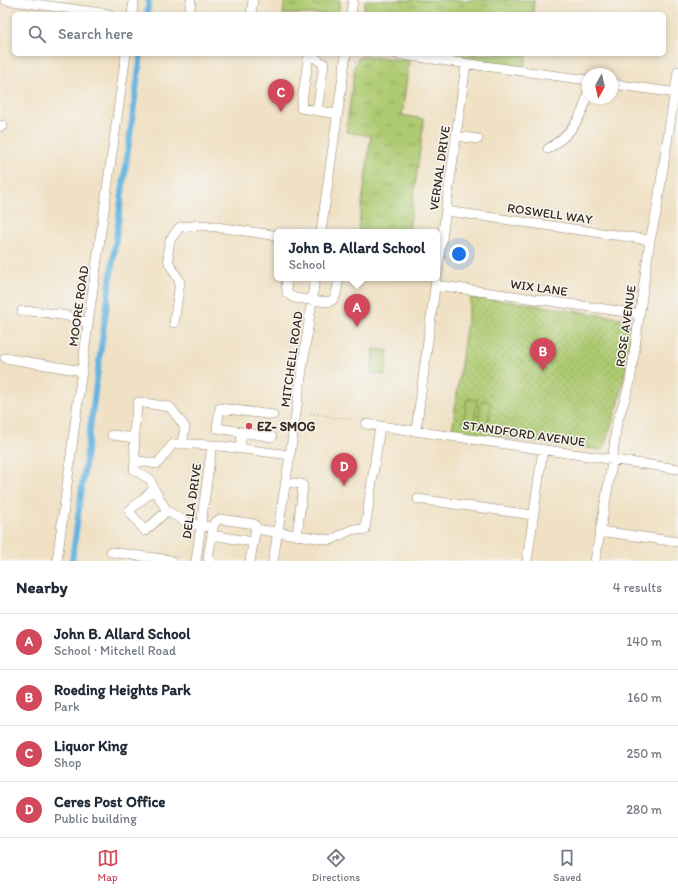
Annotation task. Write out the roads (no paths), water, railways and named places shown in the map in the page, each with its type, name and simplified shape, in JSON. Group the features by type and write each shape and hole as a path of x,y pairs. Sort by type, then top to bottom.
{"street":[{"path":"5,0 94,12"},
{"path":"132,12 134,0"},
{"path":"189,12 191,0"},
{"path":"251,12 253,0"},
{"path":"351,12 353,0"},
{"name":"MOORE ROAD","path":"57,561 88,324 126,56"},
{"path":"309,56 301,108 337,114"},
{"path":"312,56 324,64 317,110"},
{"path":"321,229 346,56"},
{"path":"410,56 582,79"},
{"name":"VERNAL DRIVE","path":"440,254 466,64"},
{"name":"ROSE AVENUE","path":"596,561 617,422 630,382 650,240 656,214 676,93 678,71"},
{"path":"618,85 676,93"},
{"path":"548,149 558,143 574,127 582,113 585,104"},
{"path":"456,136 478,139"},
{"name":"ROSWELL WAY","path":"446,211 650,240"},
{"path":"174,323 180,282 169,263 168,252 170,240 180,227 202,225 274,236"},
{"path":"286,281 287,292 294,298 328,302 333,300 336,296 338,281"},
{"name":"MITCHELL ROAD","path":"273,561 286,482 315,281"},
{"path":"416,431 436,282"},
{"name":"WIX LANE","path":"436,282 640,314"},
{"path":"22,311 50,312 82,320 88,324"},
{"path":"5,358 82,371"},
{"path":"182,444 185,427 170,407 138,402 134,431 136,460 134,470 150,479 167,511 188,523 253,542"},
{"path":"272,437 218,428 220,408 273,415"},
{"name":"STANDFORD AVENUE","path":"366,424 678,469"},
{"path":"255,529 331,540 353,529 365,530 380,426"},
{"path":"240,448 242,432"},
{"path":"112,435 135,438"},
{"path":"136,460 157,464 173,444 212,445 290,455"},
{"name":"DELLA DRIVE","path":"196,561 212,445"},
{"path":"527,561 542,449"},
{"path":"286,482 301,484 303,486 297,536"},
{"path":"154,489 129,511 145,531 167,511"},
{"path":"418,499 533,515"},
{"path":"210,561 208,558 214,523 220,519 254,524 256,527 250,561"},
{"path":"600,531 678,542"},
{"path":"111,552 172,561"}],"waterway":[{"path":"147,12 149,0"},
{"path":"72,561 141,56"}],"place":[{"name":"Liquor King","path":"281,112"},
{"name":"John B. Allard School","path":"357,327"},
{"name":"Roeding Heights Park","path":"543,371"},
{"name":"EZ- SMOG","path":"249,426"},
{"name":"Ceres Post Office","path":"344,486"}]}
